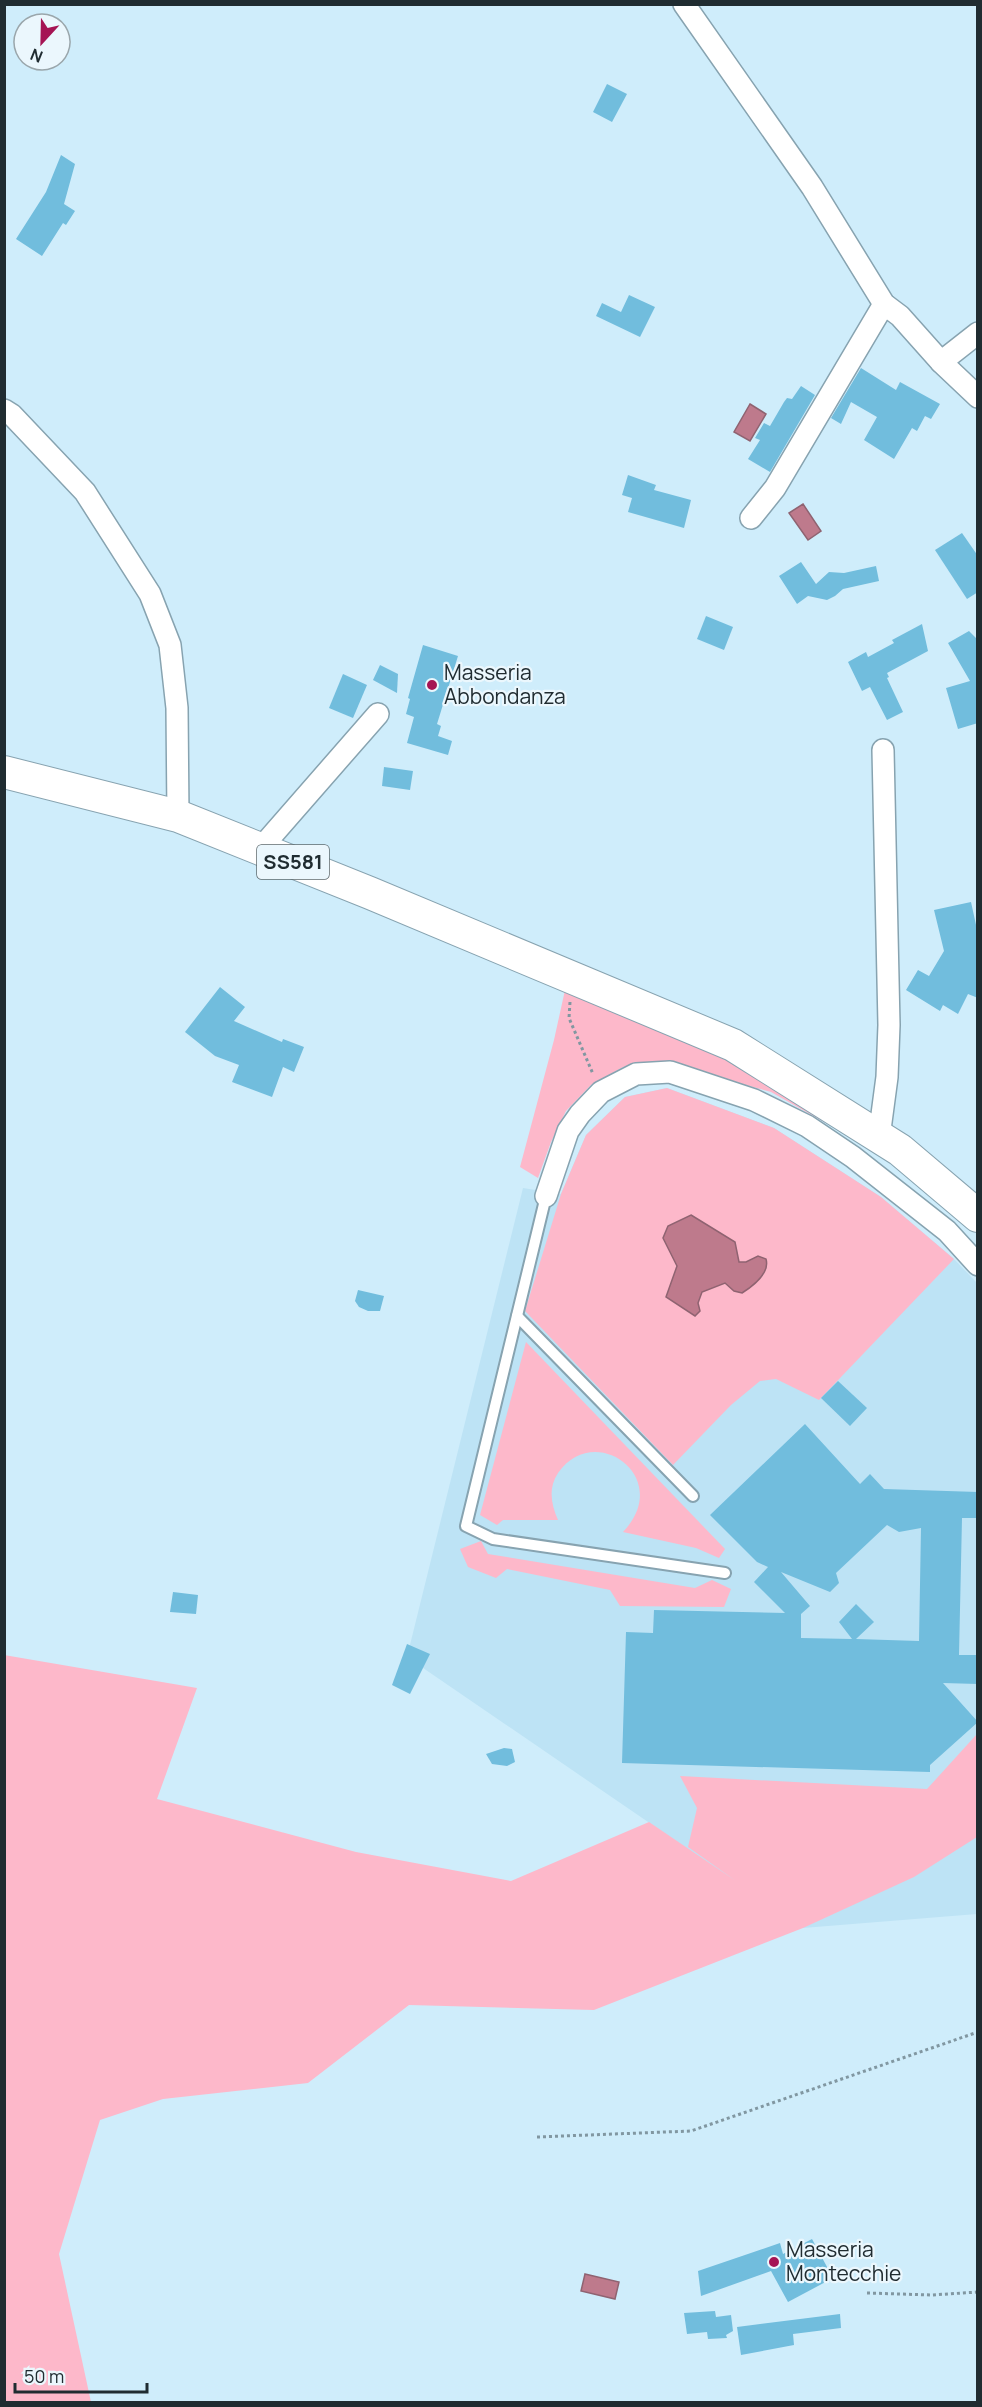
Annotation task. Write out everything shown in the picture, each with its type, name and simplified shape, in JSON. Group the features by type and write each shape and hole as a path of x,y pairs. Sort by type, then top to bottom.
{"main road":[{"name":"SS581","path":"4,772 178,816 572,977"},
{"path":"572,977 733,1045 900,1150 978,1216"}],"street":[{"path":"684,4 812,187 884,304 900,316 941,362 978,397"},
{"path":"751,518 775,489 884,304"},
{"path":"941,362 978,333"},
{"path":"4,410 12,415 85,492 150,594 170,645 177,708 178,816"},
{"path":"261,849 378,714"},
{"path":"879,1137 887,1077 889,1024 883,750"},
{"path":"546,1196 568,1131 580,1114 601,1092 636,1074 670,1072 754,1100 807,1126 853,1157 947,1231 978,1264"}],"lane":[{"path":"546,1196 466,1526 493,1539 725,1573"},
{"path":"517,1316 693,1496"}],"path":[{"path":"572,977 569,1018 601,1092"},
{"path":"537,2137 691,2131 978,2032"},
{"path":"867,2293 932,2295 978,2292"}],"shaded area":[{"path":"750,404 766,414 750,441 734,432"},
{"path":"803,504 821,531 808,540 789,513"},
{"path":"565,990 744,1066 840,1131 771,1092 659,1061 623,1067 591,1085 566,1111 551,1142 538,1178 520,1167"},
{"path":"667,1088 774,1128 881,1197 954,1259 977,1283 977,1914 803,1928 407,1657 523,1188 561,1194 586,1135 625,1097"},
{"path":"667,1088 774,1128 881,1197 954,1259 819,1400 776,1379 760,1381 731,1405 673,1465 525,1311 561,1194 586,1135 625,1097"},
{"path":"691,1215 735,1242 739,1262 746,1262 758,1256 766,1259 767,1264 760,1279 742,1293 734,1291 725,1283 702,1292 698,1303 700,1311 695,1316 666,1297 677,1266 663,1238 668,1226"},
{"path":"526,1342 725,1549 719,1558 696,1548 623,1532 637,1512 640,1492 635,1475 624,1462 608,1454 591,1452 573,1458 558,1473 553,1484 552,1496 558,1520 503,1520 497,1525 480,1515"},
{"path":"481,1541 488,1554 695,1588 712,1580 731,1589 724,1607 620,1606 610,1590 507,1569 496,1578 468,1567 460,1549"},
{"path":"4,1655 197,1688 157,1799 356,1852 511,1881 649,1822 736,1881 688,1847 697,1808 680,1776 927,1789 977,1734 977,1837 914,1877 803,1928 594,2010 409,2005 308,2083 163,2099 100,2120 59,2254 91,2402 5,2402"},
{"path":"585,2274 619,2282 615,2299 581,2291"}],"building":[{"path":"607,84 627,94 612,122 593,112"},
{"path":"61,155 75,164 64,204 75,211 66,225 63,223 42,256 16,239 46,192"},
{"path":"629,295 655,307 640,337 596,316 602,303 621,312"},
{"path":"861,368 896,390 900,382 940,404 931,419 925,416 917,431 912,428 894,459 864,440 877,417 851,402 841,424 831,418"},
{"path":"801,386 815,395 770,472 748,459 760,440 755,438 764,423 770,426 787,398 792,399"},
{"path":"628,475 656,485 654,490 691,500 684,528 628,512 632,498 622,495"},
{"path":"962,533 978,556 978,592 967,599 935,550"},
{"path":"801,562 816,584 829,572 844,573 876,566 879,581 843,589 827,600 808,596 797,604 779,576"},
{"path":"706,616 733,627 724,650 697,639"},
{"path":"922,624 928,651 887,673 889,677 887,678 903,712 887,720 870,687 862,691 848,662 866,652 868,657 894,643 892,640"},
{"path":"969,631 978,640 978,723 958,729 946,688 970,681 948,643"},
{"name":"Masseria Abbondanza","path":"423,645 458,656 437,724 441,726 438,736 452,741 448,755 407,743 414,717 406,714 410,699 408,698"},
{"path":"380,665 398,674 397,693 373,680"},
{"path":"343,674 367,685 353,718 329,708"},
{"path":"384,767 413,771 410,790 382,786"},
{"path":"971,902 978,934 978,998 968,994 958,1014 943,1005 940,1011 906,990 918,970 929,976 944,951 934,910"},
{"path":"220,987 245,1007 234,1021 282,1042 283,1039 304,1047 294,1072 283,1067 272,1097 232,1082 239,1065 215,1056 185,1032"},
{"path":"358,1290 384,1296 380,1311 368,1311 359,1307 355,1301"},
{"path":"838,1381 867,1408 850,1426 821,1398"},
{"path":"805,1424 860,1484 870,1474 884,1489 978,1492 978,1518 962,1518 959,1655 978,1655 978,1684 943,1683 978,1722 930,1765 930,1772 622,1763 626,1632 653,1633 654,1610 785,1613 754,1582 768,1567 757,1562 710,1515","holes":["887,1525 899,1532 921,1528 919,1641 856,1639 874,1622 856,1604 839,1622 852,1639 801,1638 801,1614 810,1606 781,1572 830,1592 839,1583 836,1573"]},
{"path":"173,1592 198,1595 196,1614 170,1612"},
{"path":"407,1644 430,1654 410,1694 392,1685"},
{"path":"504,1748 512,1749 515,1762 507,1766 492,1764 486,1754"},
{"name":"Masseria Montecchie","path":"812,2239 833,2278 788,2302 771,2271 701,2296 698,2271 780,2243 783,2254"},
{"path":"715,2311 716,2317 731,2315 733,2331 726,2335 727,2338 708,2339 707,2332 687,2334 684,2313"},
{"path":"840,2314 841,2328 793,2334 794,2345 741,2355 737,2327"}],"place":[{"name":"Masseria Abbondanza","path":"432,685"},
{"name":"Masseria Montecchie","path":"774,2262"}]}
